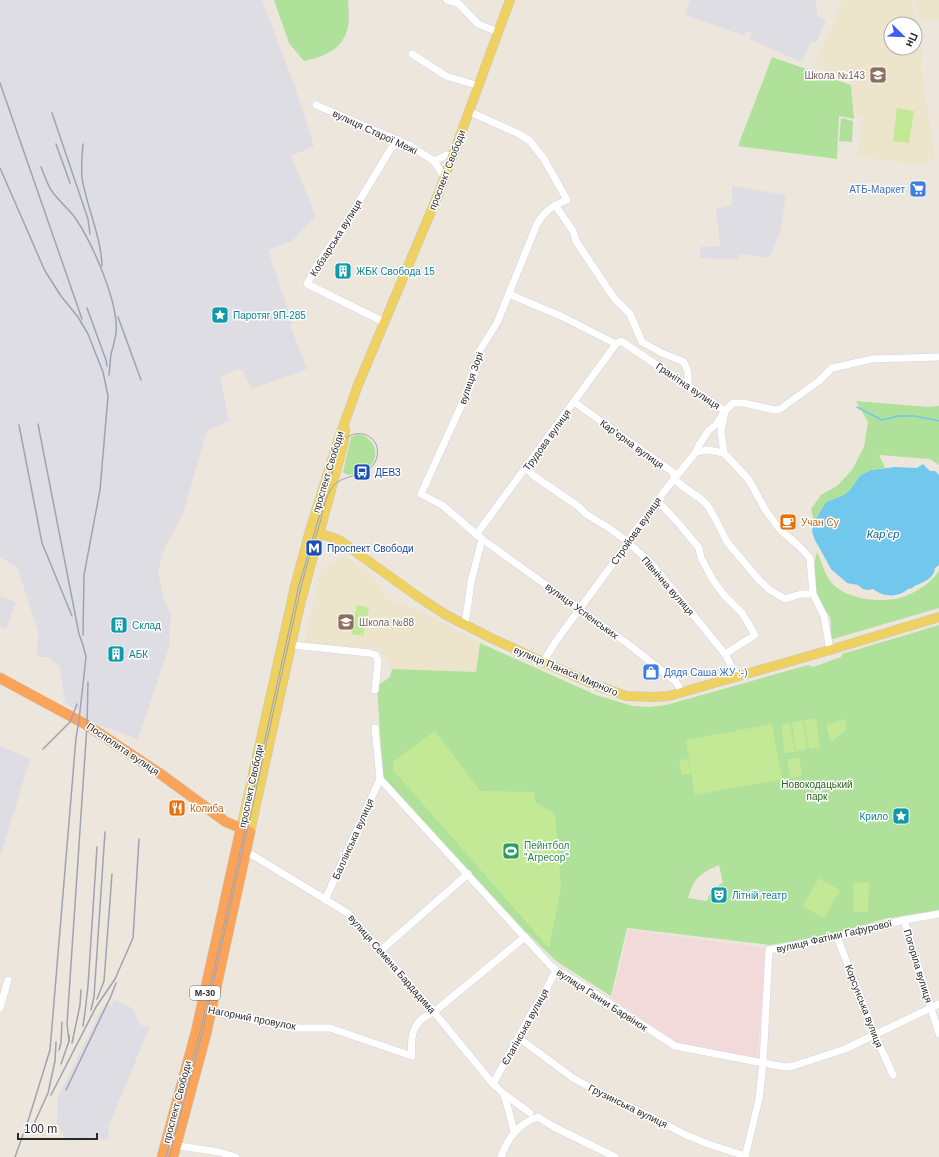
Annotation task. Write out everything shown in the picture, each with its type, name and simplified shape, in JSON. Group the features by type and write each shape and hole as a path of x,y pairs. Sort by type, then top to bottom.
{"highway":[{"name":"Посполита вулиця","path":"0,678 87,724 162,775 226,822 246,830"},
{"name":"проспект Свободи","path":"162,1157 171,1145 206,1009 246,830"},
{"name":"проспект Свободи","path":"171,1145 173,1157"}],"main road":[{"name":"проспект Свободи","path":"246,830 291,602 310,530 346,418 384,322 446,176 510,0"},
{"name":"проспект Свободи","path":"246,830 292,645 300,606 344,442 346,418"},
{"name":"вулиця Панаса Мирного","path":"310,530 339,540 417,596 465,625 543,662 593,684 626,696 655,697 680,693 939,617"}],"street":[{"path":"447,0 458,2 478,24 498,32"},
{"path":"412,54 446,76 479,86"},
{"name":"вулиця Старої Межі","path":"316,105 409,145 434,161 441,172 446,176"},
{"name":"вулиця Зорі","path":"470,112 519,134 530,141 544,159 567,200 555,205 543,214 537,224 497,323 480,350 472,382 421,494 442,505 479,537"},
{"name":"Кобзарська вулиця","path":"384,322 307,284 390,150 398,140"},
{"path":"434,161 447,156 452,158"},
{"path":"555,205 574,231 576,241 614,298 630,314 642,342"},
{"path":"509,294 568,319 616,344 621,341 627,344 642,342 662,353 684,362 688,372 688,386"},
{"name":"Трудова вулиця","path":"465,625 470,582 479,537 526,468 616,344"},
{"name":"Гранітна вулиця","path":"627,344 725,411 721,432 724,453"},
{"name":"Стройова вулиця","path":"543,662 556,641 643,521 659,502 662,494 696,452 703,438 709,430 716,425 725,411 733,403 744,403 774,410 780,409 819,381 832,368 872,359 939,357"},
{"name":"Карʼєрна вулиця","path":"574,402 674,473 674,479 702,499 715,518 727,542 760,581 770,590 785,599 801,594 813,594"},
{"path":"696,452 708,450 724,453 749,480 766,512 780,530 798,545 810,558 813,594 824,616 830,650"},
{"name":"Північна вулиця","path":"526,468 534,476 578,506 586,514 609,528 651,563 725,654 737,677"},
{"path":"659,502 699,548 701,558 713,580 724,595 742,613 755,635 725,654"},
{"name":"вулиця Успенських","path":"479,537 580,609 675,680 680,687 680,693"},
{"path":"292,645 369,652 376,655 378,662 375,690"},
{"path":"375,728 380,779"},
{"name":"вулиця Ганни Барвінок","path":"380,779 556,970 574,980 675,1046 786,1067 793,1066 845,1049 939,1004"},
{"name":"Баллінська вулиця","path":"325,900 380,779"},
{"name":"вулиця Семена Бардадима","path":"242,851 349,914 434,1012 493,1084 530,1113"},
{"path":"380,951 468,874"},
{"name":"вулиця Фатіми Гафурової","path":"763,1063 769,950 837,937 904,920 939,914"},
{"name":"Погоріла вулиця","path":"904,920 939,1034"},
{"path":"434,1012 525,937"},
{"name":"Корсунська вулиця","path":"837,937 875,1035 893,1075"},
{"name":"Єлагінська вулиця","path":"493,1084 556,970"},
{"path":"0,1008 8,980"},
{"name":"Нагорний провулок","path":"206,1009 290,1028 330,1028 412,1056 411,1044 415,1027 424,1015 434,1012"},
{"name":"Грузинська вулиця","path":"519,1038 573,1078 604,1095 708,1144 746,1156"},
{"path":"746,1156 759,1100 763,1063"},
{"path":"504,1094 514,1131"},
{"path":"501,1157 508,1139 514,1131 530,1120 538,1117 554,1127 615,1157"},
{"path":"171,1145 219,1152 236,1157"}],"shaded area":[{"path":"0,0 262,0 296,90 314,146 291,156 316,216 292,241 268,250 293,324 290,325 307,369 252,389 242,369 220,377 229,421 207,431 183,513 164,550 158,572 163,597 171,613 169,647 138,739 96,724 65,703 60,667 48,657 37,657 38,631 17,567 0,557"},
{"path":"690,0 816,0 817,16 826,21 816,43 811,41 805,56 799,61 749,39 752,34 745,31 745,36 685,15"},
{"name":"Школа №143","path":"843,0 910,0 915,16 883,16 883,56 922,56 921,67 935,159 922,165 857,156 862,118 855,115 852,83 815,66"},
{"path":"916,0 939,0 939,21 923,19 923,16 921,16"},
{"path":"732,186 786,195 780,233 769,258 739,254 738,259 700,258 700,247 720,246 716,209 732,205"},
{"path":"345,556 368,572 385,594 385,600 392,601 424,613 480,643 476,672 392,669 380,649 304,644 321,571"},
{"path":"0,596 16,602 6,629 0,627"},
{"path":"0,746 30,759 0,858"},
{"path":"629,930 766,948 757,1058 677,1043 612,998"},
{"path":"114,1000 132,1008 140,1025 150,1026 109,1125 108,1139 66,1141 57,1123 58,1097 99,1014 106,1003 112,1006"}],"green space":[{"path":"274,0 348,0 349,23 346,34 338,46 332,51 319,57 304,61 289,43"},
{"path":"772,57 851,85 854,119 839,116 837,159 738,146"},
{"path":"897,108 914,111 909,143 893,141"},
{"path":"841,118 853,121 852,142 839,141"},
{"path":"856,401 928,407 939,406 939,465 930,459 879,455 885,468 871,470 861,475 849,491 844,495 826,502 814,522 811,509 821,495 837,486 852,470 864,447 868,422"},
{"path":"359,434 365,436 373,444 375,449 374,460 365,471 350,475 343,472 351,437"},
{"path":"817,552 832,584 842,591 866,599 884,600 905,596 926,584 939,571 939,608 833,639 830,638 830,617 815,596 812,575"},
{"path":"357,605 369,608 363,636 351,634"},
{"name":"Новокодацький парк","path":"939,625 939,910 884,919 826,936 770,945 627,928 611,996 556,961 523,929 383,778 377,686 390,677 392,669 476,672 480,643 596,695 633,706 649,707 666,705 808,665 813,667 841,657 842,654","holes":["719,865 723,883 713,890 707,901 688,898 695,881 702,874"]},
{"path":"816,719 820,747 809,749 804,720"},
{"path":"845,719 847,729 831,742 826,725"},
{"path":"803,721 807,749 796,751 792,722"},
{"path":"790,723 795,752 785,753 781,725"},
{"path":"772,724 782,779 695,795 686,740"},
{"name":"Пейнтбол \"Агресор\"","path":"435,731 480,791 534,792 535,802 555,814 561,888 549,948 393,770 394,761"},
{"path":"799,758 802,776 790,778 787,759"},
{"path":"688,759 691,773 682,775 679,760"},
{"path":"819,878 840,890 824,918 803,906"},
{"path":"854,882 869,883 868,912 853,912"}],"water":[{"name":"Кар’єр","path":"923,464 930,471 935,471 939,475 939,565 935,568 933,574 928,579 911,589 895,595 881,594 873,589 867,590 858,585 847,583 831,569 814,538 812,531 814,522 826,502 844,495 849,491 861,475 871,470 895,467 917,468"}],"waterway":[{"path":"857,407 882,420 899,416 915,416 939,421"}],"tram line":[{"path":"166,1157 200,1033 299,585 340,446 352,435 366,435 376,444 378,452 376,460 373,466 368,470 343,479 330,490 310,553 297,605 202,1034 169,1157"}],"railway":[{"path":"0,83 82,319"},
{"path":"52,113 88,219 90,234"},
{"path":"56,144 70,183"},
{"path":"83,144 82,178 97,233 102,266"},
{"path":"41,167 52,191 74,216 83,230 104,274 116,321 115,341 111,354 109,375"},
{"path":"0,168 45,271 61,296 78,317 88,334 103,372 108,396 100,490 84,575 83,635"},
{"path":"87,308 107,366"},
{"path":"118,317 141,380"},
{"path":"15,1157 50,1050 76,738 86,657 79,634 38,424"},
{"path":"19,425 42,543 72,616"},
{"path":"69,1041 67,1024 87,725 88,682"},
{"path":"43,749 70,722 77,704"},
{"path":"91,1010 94,997 105,832"},
{"path":"51,1095 96,1007 115,979 133,938 139,839"},
{"path":"83,1026 88,986 97,847"},
{"path":"97,999 104,981 112,874"},
{"path":"66,1090 116,983"},
{"path":"72,1043 80,1005 81,990"},
{"path":"59,1050 61,1043 62,1022"},
{"path":"61,1064 69,1041 69,1035"},
{"path":"33,1126 48,1093 55,1061 56,1042"}],"place":[{"name":"Школа №143","path":"878,75"},
{"name":"АТБ-Маркет","path":"918,189"},
{"name":"ЖБК Свобода 15","path":"343,271"},
{"name":"Паротяг 9П-285","path":"220,315"},
{"name":"ДЕВЗ","path":"362,472"},
{"name":"Учан Су","path":"788,522"},
{"name":"Проспект Свободи","path":"314,548"},
{"name":"Школа №88","path":"346,622"},
{"name":"Склад","path":"119,625"},
{"name":"АБК","path":"116,654"},
{"name":"Дядя Саша ЖУ :-)","path":"651,672"},
{"name":"Колиба","path":"177,808"},
{"name":"Крило","path":"901,816"},
{"name":"Пейнтбол \"Агресор\"","path":"511,851"},
{"name":"Лiтнiй театр","path":"719,895"}]}
